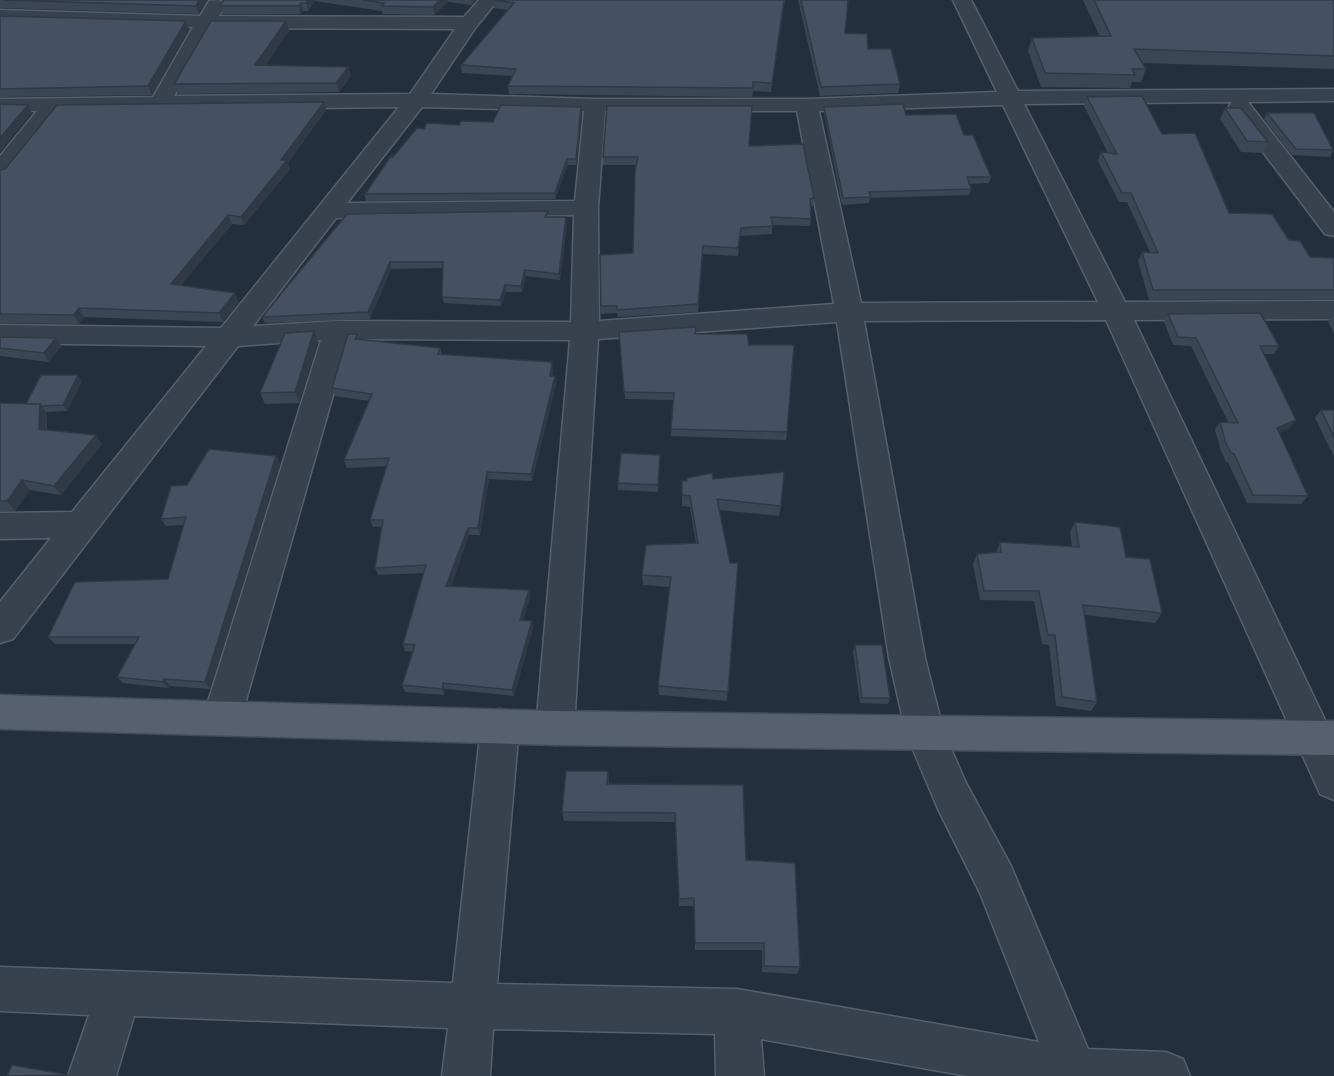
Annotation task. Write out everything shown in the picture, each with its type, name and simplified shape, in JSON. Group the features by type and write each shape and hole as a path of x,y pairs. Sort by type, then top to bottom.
{"main road":[{"path":"0,712 555,728 1324,738"}],"street":[{"path":"160,103 208,22 218,0"},
{"path":"0,628 416,100 469,23 489,0"},
{"path":"962,0 1324,738 1334,781"},
{"path":"0,16 208,22 469,23"},
{"path":"0,105 416,100 595,105 807,105 1009,98 1334,95"},
{"path":"1232,96 1334,229"},
{"path":"0,171 53,105"},
{"path":"555,728 585,331 586,208 595,105"},
{"path":"807,105 849,312 907,658 925,733 952,796 996,881 1075,1074"},
{"path":"329,211 586,208"},
{"path":"0,334 230,337 338,330 585,331 849,312 1334,310"},
{"path":"222,718 338,330"},
{"path":"0,526 81,525"},
{"path":"466,1076 500,726"},
{"path":"0,989 474,1006 738,1012 1075,1074 1166,1076"},
{"path":"92,1076 119,994"},
{"path":"738,1012 740,1076"}],"building":[{"path":"3,0 199,0 196,6"},
{"path":"224,0 308,0 298,6 220,6"},
{"path":"362,0 440,0 433,7 382,6 384,3"},
{"path":"494,0 784,0 772,83 753,82 753,88 508,86 516,69 461,65 514,3"},
{"path":"801,0 848,0 845,33 867,34 868,49 891,49 900,84 821,87"},
{"path":"1094,0 1334,0 1334,56 1134,49 1146,69 1132,69 1135,75 1045,73 1032,38 1111,36"},
{"path":"0,16 186,21 148,86 0,89"},
{"path":"211,21 286,21 255,65 348,67 336,83 174,84"},
{"path":"1142,96 1162,134 1195,133 1229,213 1272,214 1289,240 1300,241 1310,257 1334,258 1334,290 1153,290 1142,252 1158,253 1131,193 1122,193 1101,152 1117,154 1087,97"},
{"path":"324,102 281,160 287,160 241,217 228,215 171,284 235,293 219,313 79,308 74,315 0,314 0,170 5,169 57,105"},
{"path":"0,104 28,105 0,138"},
{"path":"903,104 906,115 956,114 964,135 973,135 991,177 967,177 971,189 869,192 871,197 843,198 824,107"},
{"path":"501,105 581,107 576,159 567,159 555,193 365,194 391,156 393,157 417,128 424,129 427,123 459,125 461,121 493,122"},
{"path":"607,106 752,106 749,146 803,144 814,198 810,199 811,219 771,217 773,226 741,228 738,248 703,246 698,304 617,310 617,306 601,306 600,255 633,253 635,171 638,157 603,157"},
{"path":"1225,108 1241,108 1268,142 1247,141"},
{"path":"1267,113 1314,113 1333,150 1296,149"},
{"path":"548,211 545,217 566,217 559,274 525,270 521,286 505,285 500,300 442,297 443,262 390,262 368,312 262,317 347,214"},
{"path":"1260,313 1279,346 1260,346 1296,420 1277,428 1308,496 1253,495 1234,454 1231,453 1226,443 1220,422 1238,423 1196,338 1178,337 1168,314"},
{"path":"696,327 695,334 747,334 749,345 794,345 787,432 671,429 674,393 624,392 619,332"},
{"path":"314,331 295,392 260,393 285,333"},
{"path":"348,334 358,334 355,339 440,348 438,354 552,362 550,376 555,376 531,474 487,472 478,528 468,528 446,586 529,590 520,620 532,621 512,690 443,683 442,689 402,685 415,645 403,644 426,565 375,568 383,520 370,520 389,458 344,460 372,394 332,388"},
{"path":"0,337 56,338 44,353 0,348"},
{"path":"41,375 78,375 63,405 26,404"},
{"path":"0,403 40,404 39,429 96,435 54,486 22,480 7,501 0,501"},
{"path":"1321,410 1334,410 1334,437"},
{"path":"209,449 276,456 205,682 164,679 163,682 117,677 139,637 48,637 75,582 168,579 186,517 161,519 171,486 187,485"},
{"path":"621,453 660,455 658,485 618,483"},
{"path":"784,472 781,506 717,499 730,563 738,563 728,692 658,686 671,577 642,575 646,545 698,543 690,496 682,495 682,481 712,473 713,479"},
{"path":"1075,522 1120,527 1126,557 1150,559 1162,613 1083,605 1097,702 1062,697 1055,635 1048,635 1039,591 984,591 977,554 1001,552 1000,542 1079,547"},
{"path":"855,645 882,645 890,698 862,698"},
{"path":"566,771 608,771 607,784 743,785 746,860 795,863 800,967 764,966 764,943 695,943 694,898 679,899 675,813 562,812"},
{"path":"12,1065 69,1075 7,1076"}]}
